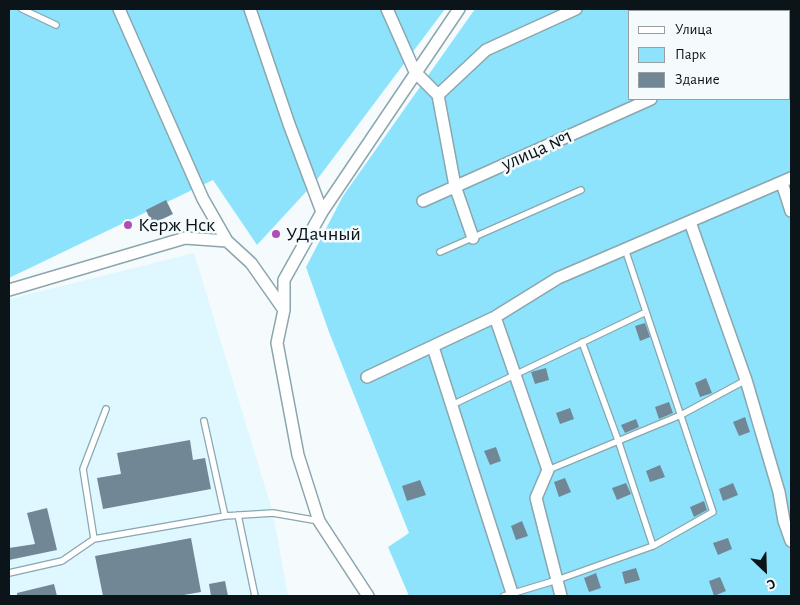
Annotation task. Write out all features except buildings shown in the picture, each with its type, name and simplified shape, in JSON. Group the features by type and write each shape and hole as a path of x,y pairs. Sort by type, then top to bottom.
{"street":[{"path":"119,9 203,198 227,242 251,263 284,310"},
{"path":"250,9 289,124 322,212"},
{"path":"386,9 415,72 438,95 455,186 473,238"},
{"path":"368,596 319,521 298,455 277,342 284,310 284,280 322,212 459,9"},
{"path":"438,95 486,50 576,9"},
{"name":"улица №1","path":"423,201 649,100"},
{"path":"368,377 495,317 558,278 787,181 791,211"},
{"path":"690,222 746,380 779,492 784,521 791,541"},
{"path":"9,290 185,238 227,242"},
{"path":"495,317 548,470 536,498 561,596"},
{"path":"433,346 508,594"}],"lane":[{"path":"22,9 56,25"},
{"path":"440,252 581,190"},
{"path":"508,594 557,580 653,546 713,512 626,249"},
{"path":"452,405 646,312"},
{"path":"582,342 618,440 653,546"},
{"path":"548,470 680,415 746,380"},
{"path":"94,539 83,469 106,408"},
{"path":"204,421 225,516"},
{"path":"9,573 62,561 94,539 225,516 273,513 319,521"},
{"path":"238,515 255,596"}],"shaded area":[{"path":"194,253 273,513 288,596 9,596 9,299"}],"green space":[{"path":"9,9 445,9 316,181 257,245 213,180 9,278"},
{"path":"475,9 791,9 791,596 409,596 388,547 409,533 329,332 306,267 343,196"}],"place":[{"name":"Керж Нск","path":"128,225"},
{"name":"УДачный","path":"276,234"}]}
